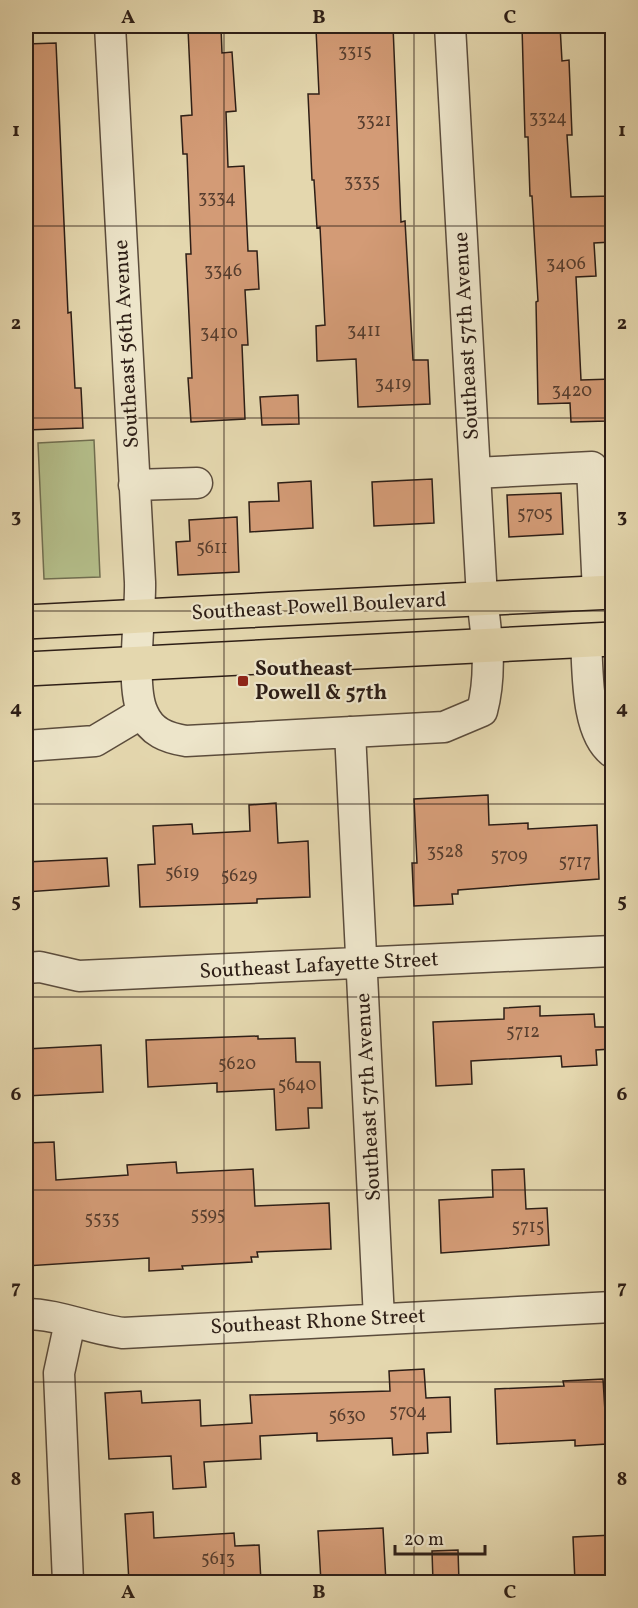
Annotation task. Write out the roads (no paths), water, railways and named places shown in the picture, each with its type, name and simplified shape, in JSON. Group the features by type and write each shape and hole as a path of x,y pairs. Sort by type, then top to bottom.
{"main road":[{"name":"Southeast Powell Boulevard","path":"26,622 605,592"},
{"path":"26,669 599,640"}],"street":[{"name":"Southeast 56th Avenue","path":"110,26 141,617 138,663 142,713"},
{"name":"Southeast 57th Avenue","path":"379,1319 350,732 444,727 482,711 489,684 488,646 482,598 450,26"},
{"path":"475,473 592,467 605,592"},
{"path":"134,485 197,483"},
{"path":"599,640 591,704 603,745 612,752"},
{"path":"26,746 96,741 142,713 154,730 168,738 186,741 350,732"},
{"name":"Southeast Lafayette Street","path":"26,968 40,967 79,976 612,951"},
{"name":"Southeast Rhone Street","path":"26,1314 49,1316 96,1330 123,1333 612,1307"},
{"path":"68,1582 59,1373 70,1322"}],"place":[{"name":"Southeast Powell & 57th","path":"243,681"}]}
